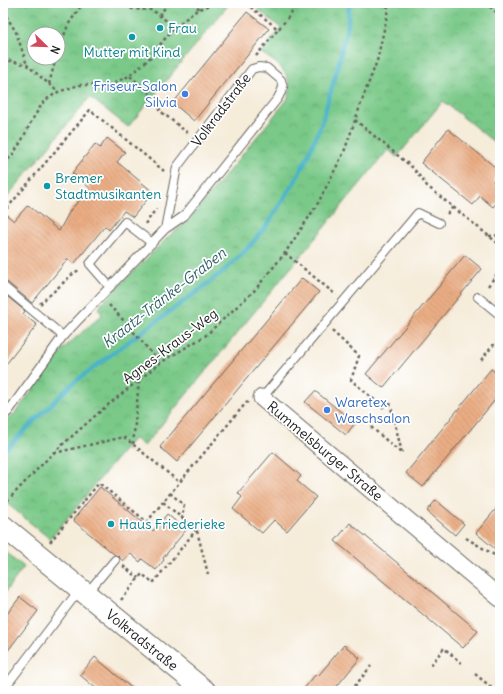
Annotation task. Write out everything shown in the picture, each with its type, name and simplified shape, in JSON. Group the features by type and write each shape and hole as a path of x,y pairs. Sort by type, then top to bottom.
{"street":[{"name":"Rummelsburger Straße","path":"262,398 500,598"},
{"name":"Volkradstraße","path":"3,526 205,691"}],"lane":[{"name":"Volkradstraße","path":"3,416 8,412 63,336 165,229 184,216 278,98 283,88 281,80 267,68 259,67 252,69 177,167 165,229"},
{"name":"Rummelsburger Straße","path":"262,398 418,213 439,223"},
{"path":"110,287 90,264 124,222 152,243"},
{"path":"3,286 63,336"},
{"path":"478,296 500,315"},
{"path":"3,690 83,591 115,560"}],"path":[{"path":"66,30 83,3"},
{"path":"120,3 132,9 152,10 176,27"},
{"path":"159,15 169,3"},
{"path":"3,163 11,157 44,101 58,92 79,85 110,85 130,76 148,60 176,27 197,10 202,3"},
{"path":"197,10 214,3"},
{"path":"246,3 278,30"},
{"path":"259,67 255,56 292,14 296,3"},
{"name":"Agnes-Kraus-Weg","path":"3,505 53,453 102,409 160,364 205,336 254,291 285,253 317,205 344,152 377,61 387,16 388,3"},
{"path":"485,3 500,15"},
{"path":"3,11 16,32 26,60"},
{"path":"3,59 26,65"},
{"path":"29,66 58,92"},
{"path":"49,84 54,66"},
{"path":"130,76 163,105 159,110 198,140"},
{"path":"3,213 90,110 165,171"},
{"path":"355,120 413,168 427,186 500,245"},
{"path":"152,215 159,206"},
{"path":"489,236 500,235"},
{"path":"285,253 344,302"},
{"path":"32,311 76,272 90,264"},
{"path":"488,286 500,270"},
{"path":"100,297 126,323 160,364"},
{"path":"324,324 359,356 351,380 385,409"},
{"path":"481,360 500,337"},
{"path":"133,444 139,380"},
{"path":"49,544 98,483 147,522 246,403 262,398"},
{"path":"370,427 402,453 390,403"},
{"path":"53,453 124,437 179,482"},
{"path":"170,493 184,505 182,518"},
{"path":"163,502 196,530 208,574"},
{"path":"120,602 142,574 153,583 196,530"},
{"path":"466,538 496,556 500,555"},
{"path":"115,560 139,578"},
{"path":"432,665 444,648 461,663"},
{"path":"351,691 371,666"},
{"path":"475,674 496,691"}],"green space":[{"path":"3,3 230,3 128,127 90,97 3,202"},
{"path":"250,3 500,3 500,147 443,101 397,157 388,150 144,446 134,438 50,539 3,500 3,423 15,413 65,347 102,315 99,309 102,303 169,236 187,222 287,100 289,85 284,72 274,61 261,53 281,28"},
{"path":"3,550 24,567 3,595"}],"building":[{"path":"247,12 269,29 194,121 173,103"},
{"path":"448,129 500,171 493,181 500,186 500,199 493,207 480,196 473,205 421,163"},
{"path":"107,138 125,152 117,162 153,192 133,217 124,211 109,230 105,226 74,264 68,259 32,303 7,282 3,281 3,212 14,221 28,205 59,231 71,209 91,189 72,173 95,144 100,148"},
{"path":"465,255 482,269 383,388 366,374"},
{"path":"302,278 319,292 177,462 160,447"},
{"path":"3,293 25,311 23,314 37,325 3,368"},
{"path":"491,369 500,376 500,394 423,487 406,473"},
{"name":"Waretex Waschsalon","path":"315,391 355,423 346,435 305,402"},
{"path":"273,452 301,476 297,481 316,497 287,531 274,520 262,533 233,509 242,497 238,493"},
{"name":"Haus Friederieke","path":"100,487 153,531 167,514 186,530 163,558 164,560 156,570 142,559 140,562 130,553 123,561 73,520"},
{"path":"436,500 464,524 455,535 427,511"},
{"path":"500,504 500,553 476,533"},
{"path":"350,523 478,631 463,648 335,541"},
{"path":"20,597 38,611 3,657 3,619"},
{"path":"344,645 360,658 333,691 302,691 316,674 318,676"},
{"path":"95,657 135,691 99,691 80,675"}],"waterway":[{"name":"Kraatz-Tränke-Graben","path":"3,452 72,384 227,268 247,249 265,228 295,181 321,125 337,70 348,23 349,3"}],"place":[{"name":"Frau","path":"160,28"},
{"name":"Mutter mit Kind","path":"132,37"},
{"name":"Friseur-Salon Silvia","path":"185,94"},
{"name":"Bremer Stadtmusikanten","path":"47,186"},
{"name":"Waretex Waschsalon","path":"327,410"},
{"name":"Haus Friederieke","path":"111,524"}]}
